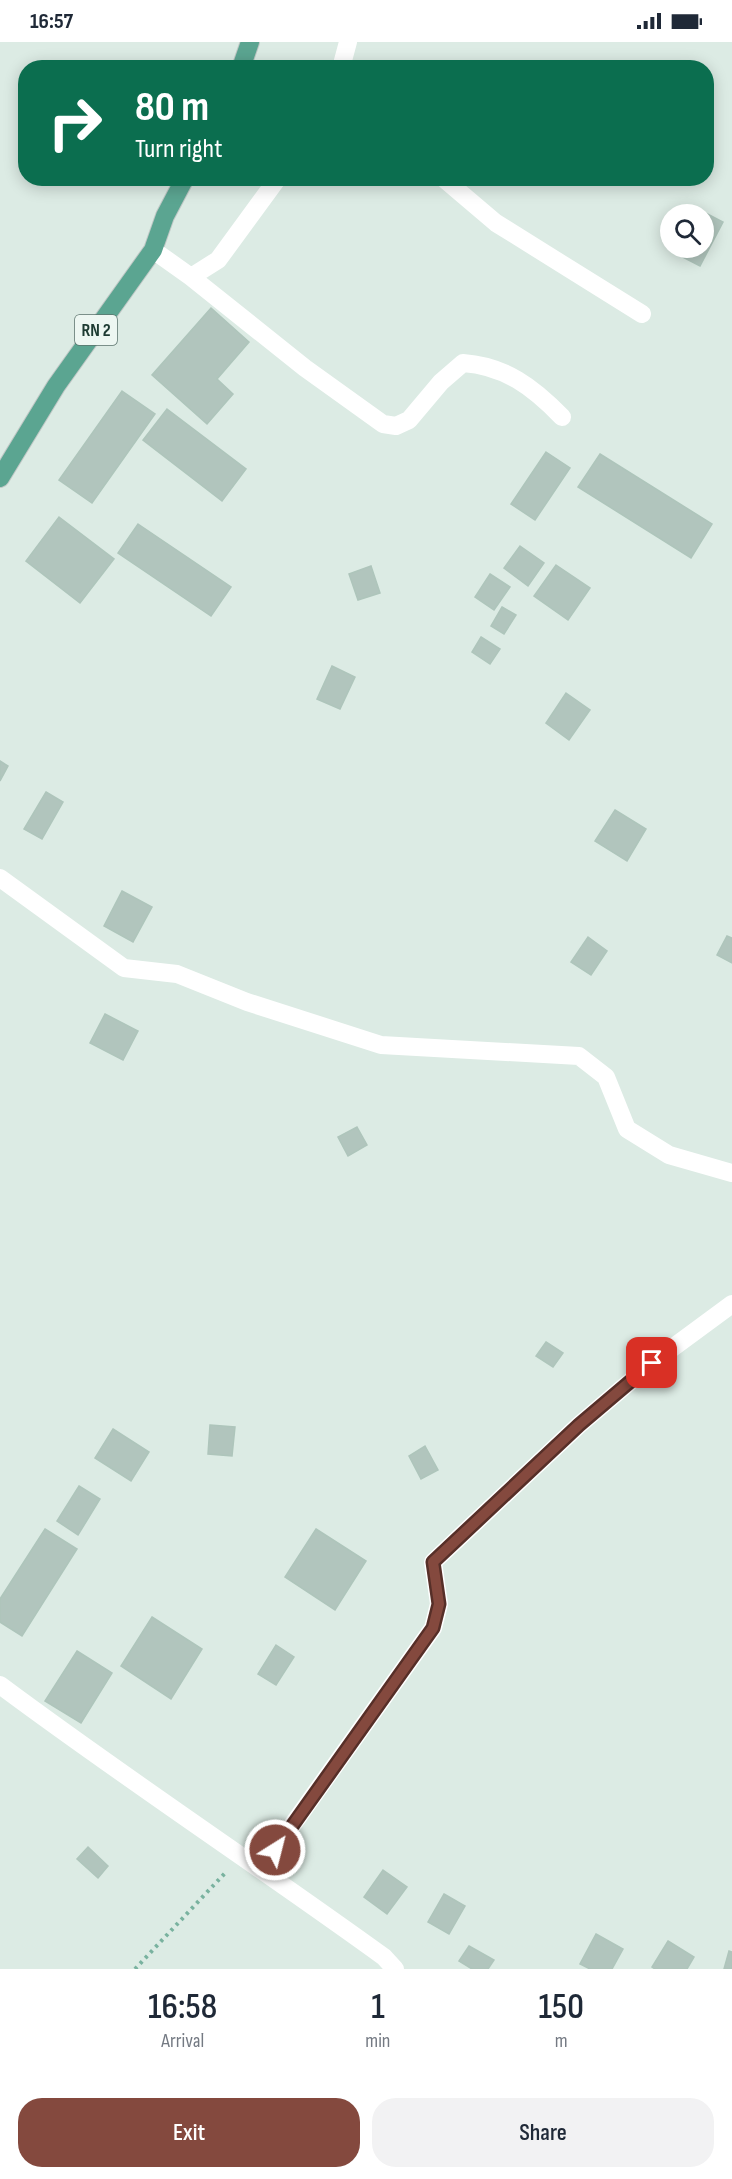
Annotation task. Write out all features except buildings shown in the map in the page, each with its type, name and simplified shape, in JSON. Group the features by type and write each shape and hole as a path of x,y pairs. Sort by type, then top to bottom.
{"main road":[{"path":"244,60 250,42"},
{"name":"RN 2","path":"0,478 56,386 153,250 165,216 181,186"}],"street":[{"path":"343,60 348,42"},
{"path":"191,276 218,260 272,186"},
{"path":"452,186 496,224 642,314"},
{"path":"153,250 191,276 305,368 383,424 396,426 409,420 441,382 463,363 477,364 512,375 546,400 562,417"},
{"path":"0,878 124,968 177,974 247,1002 381,1046 579,1056 606,1077 627,1130 669,1155 732,1173"},
{"path":"266,1872 433,1628 439,1604 433,1562 579,1425 652,1363 732,1304"},
{"path":"0,1685 69,1736 266,1872 384,1957 395,1969"}],"path":[{"path":"135,1969 226,1872 266,1872"}],"route":[{"path":"275,1850 433,1628 439,1604 433,1562 579,1425 652,1363"}]}
